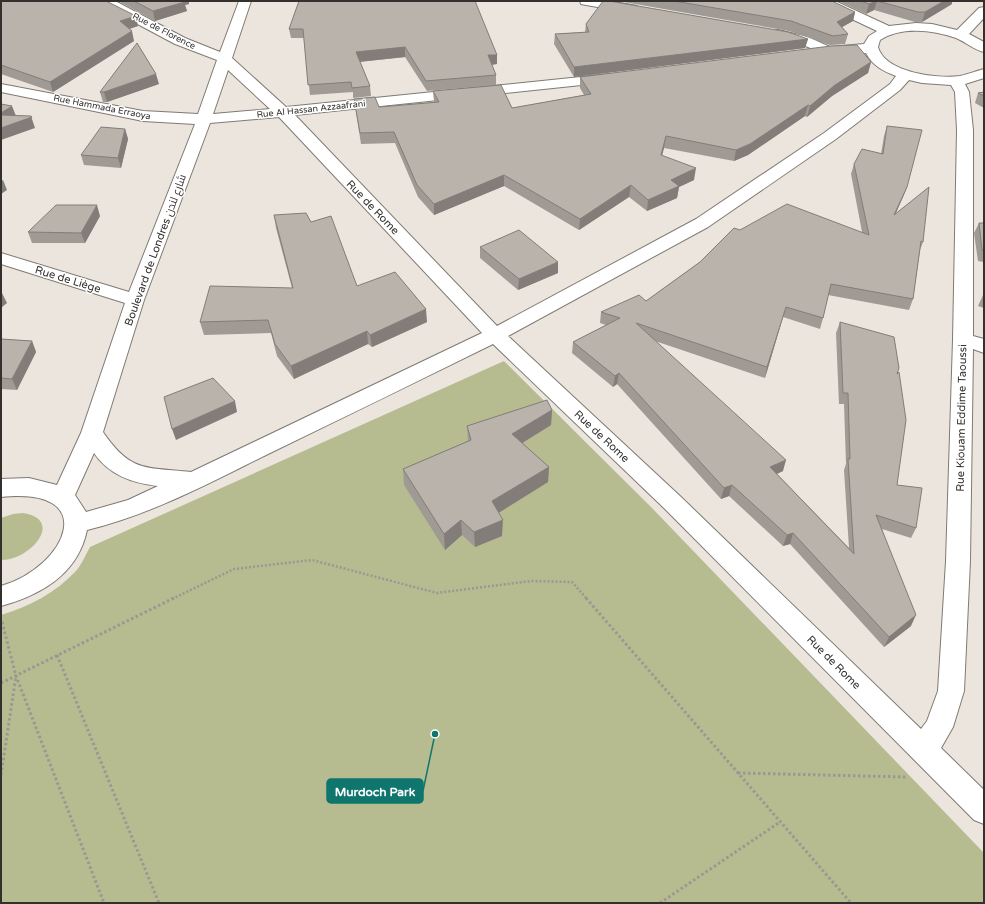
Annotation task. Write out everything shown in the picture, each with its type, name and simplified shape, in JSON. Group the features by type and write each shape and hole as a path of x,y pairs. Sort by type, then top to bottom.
{"street":[{"name":"Rue de Florence","path":"105,1 180,41 224,58"},
{"name":"Boulevard de Londres شارع لندن","path":"62,497 92,433 135,300 204,119 245,1"},
{"path":"586,1 643,11"},
{"path":"826,1 888,31"},
{"path":"960,35 984,11"},
{"path":"984,48 960,35 941,30 922,28 903,28 888,31 874,38 871,43 871,48 878,60 885,65 906,74 931,80 956,81 975,77 984,73"},
{"path":"766,32 803,40 828,51"},
{"path":"797,55 871,48"},
{"name":"Rue de Rome","path":"224,58 283,112 495,335 673,503 984,810"},
{"path":"76,524 136,506 193,480 495,335 702,224 830,136 895,87 906,74"},
{"name":"Rue Al Hassan Azzaafrani","path":"204,119 627,76"},
{"name":"Rue Kiouam Eddime Taoussi","path":"923,750 939,727 951,691 958,560 963,340 965,130 962,92 956,81"},
{"name":"Rue Hammada Erraoya","path":"1,88 160,119 204,119"},
{"name":"Rue de Liège","path":"1,258 135,300"},
{"path":"963,340 984,346"},
{"path":"92,433 109,457 118,466 133,473 150,478 193,480"},
{"path":"1,488 19,485 38,486 47,489 62,497 72,510 76,524 70,547 52,569 26,587 1,596"}],"path":[{"path":"1,683 234,570 312,560 436,593 531,581 572,582 851,903"},
{"path":"1,618 16,676 104,903"},
{"path":"57,656 159,903"},
{"path":"1,775 16,676"},
{"path":"738,773 952,778"},
{"path":"660,903 780,822"}],"green space":[{"path":"504,361 652,508 984,853 984,903 1,903 1,615 32,603 60,586 76,571 90,547"},
{"path":"23,513 36,517 42,523 42,531 39,540 22,554 12,559 1,560 1,518 13,514"}],"building":[{"path":"1,1 106,1 136,16 120,21 132,31 50,82 1,65"},
{"path":"134,1 184,1 185,2 153,11"},
{"path":"299,1 475,1 497,55 488,55 496,75 426,81 405,47 356,52 370,86 352,88 351,82 308,85 303,29 289,29"},
{"path":"603,1 788,32 808,39 574,67 555,34 589,32 586,24"},
{"path":"674,1 832,1 855,12 837,22 848,34 833,36 791,21"},
{"path":"861,1 876,1 869,4"},
{"path":"877,1 944,1 925,12 918,12"},
{"path":"137,43 156,74 104,92 100,92"},
{"path":"857,45 871,62 835,85 810,106 808,105 750,144 736,150 666,136 661,155 696,168 671,180 679,186 648,200 631,185 580,219 504,175 434,204 417,185 394,132 360,133 354,99 375,97 379,107 439,102 433,91 501,85 512,108 591,94 580,77 831,46"},
{"path":"984,92 984,96 978,93"},
{"path":"1,104 12,106 1,113"},
{"path":"1,115 31,116 32,117 1,128"},
{"path":"887,126 922,130 907,187 894,215 929,187 923,242 921,241 913,299 831,284 823,318 786,307 767,367 636,323 786,460 770,467 854,554 848,459 850,459 848,393 843,393 840,322 894,337 899,368 897,374 899,372 906,420 897,485 922,488 916,528 876,515 916,615 889,637 793,533 787,535 732,485 724,488 619,373 615,376 573,342 620,318 601,312 639,295 646,301 700,262 734,228 740,230 787,204 869,235 854,164 862,149 883,154"},
{"path":"101,127 125,129 118,158 81,155"},
{"path":"56,205 97,205 81,233 28,232"},
{"path":"306,213 311,222 331,216 357,286 395,272 426,309 370,335 367,331 291,366 275,344 268,320 200,322 210,286 293,288 274,215"},
{"path":"979,223 984,223 984,250 982,250"},
{"path":"519,230 558,262 519,279 480,247"},
{"path":"1,339 32,341 12,379 1,378"},
{"path":"213,378 235,401 172,429 164,397"},
{"path":"547,400 552,410 512,434 549,467 492,501 503,520 474,532 461,520 444,534 403,469 471,440 467,426"}],"place":[{"name":"Murdoch Park","path":"435,734"}]}
